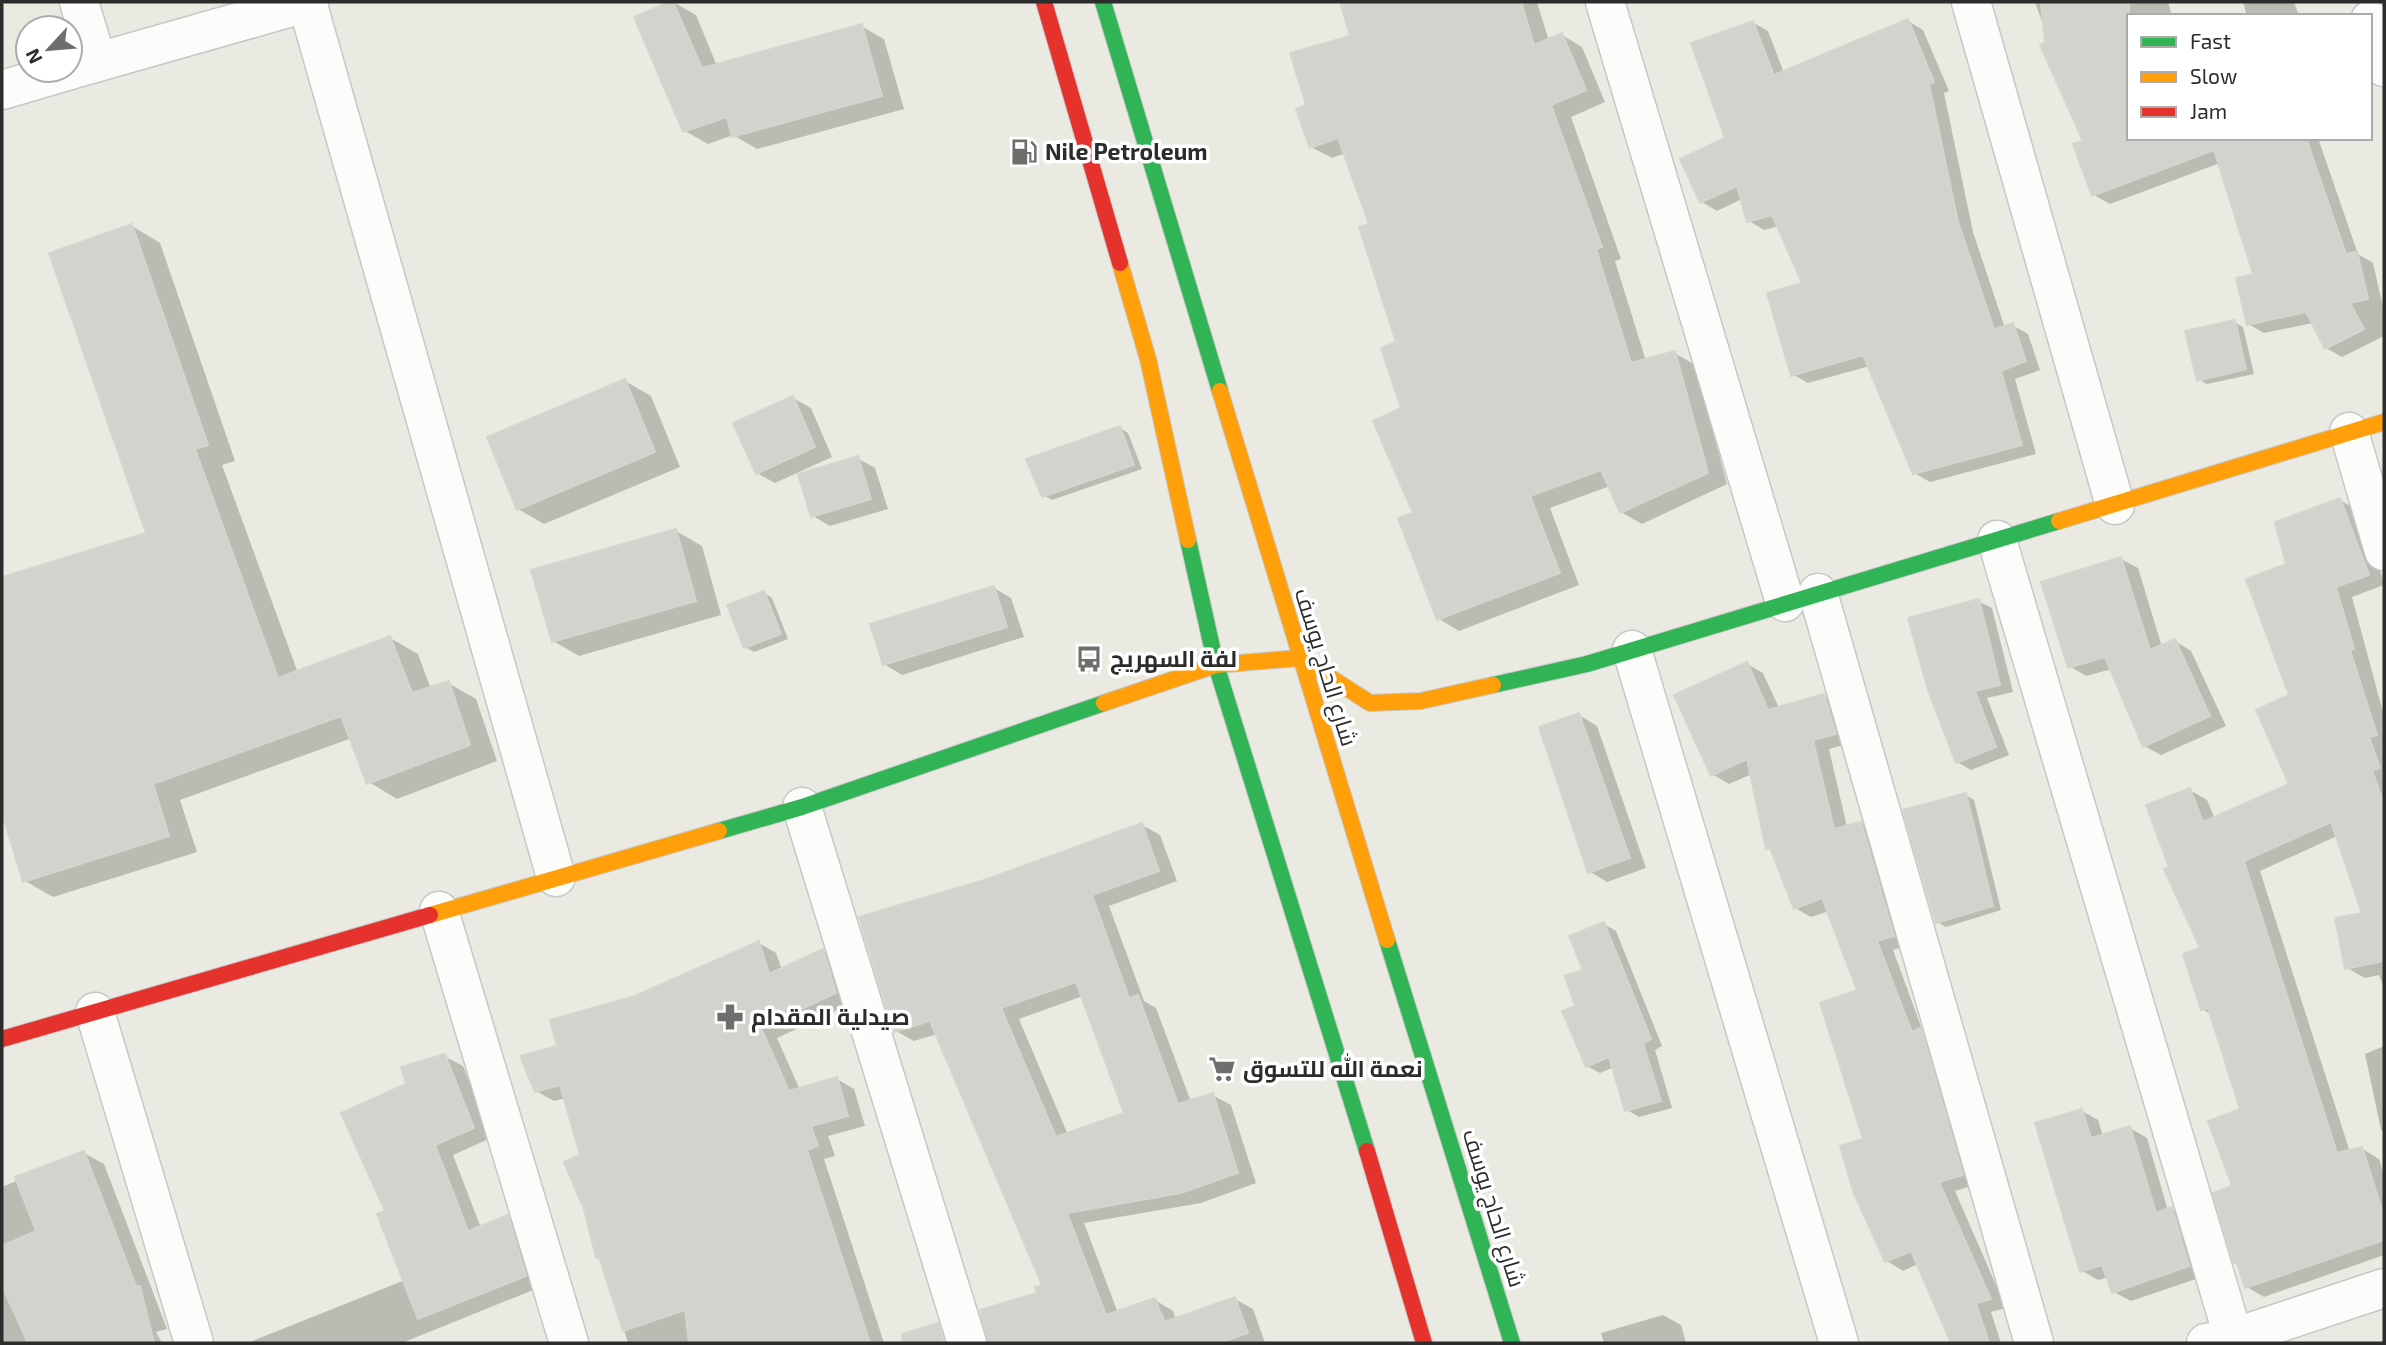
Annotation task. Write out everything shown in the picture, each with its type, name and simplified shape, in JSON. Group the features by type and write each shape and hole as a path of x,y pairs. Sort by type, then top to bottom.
{"main road":[{"path":"1044,2 1148,359 1216,665 1382,1198 1424,1343"},
{"name":"شارع الحاج يوسف","path":"1102,2 1300,658 1512,1343"},
{"path":"2,1039 802,807 1216,665 1300,658 1370,703 1420,701 1587,664 2366,427"}],"street":[{"path":"84,66 308,2 556,877"},
{"path":"1605,2 1802,597 2034,1343"},
{"path":"1971,2 2115,505"},
{"path":"2372,25 2384,67"},
{"path":"2,90 22,84"},
{"path":"2366,427 2384,551"},
{"path":"1997,540 2225,1341 2384,1288"},
{"path":"1632,650 1839,1343"},
{"path":"802,807 967,1343"},
{"path":"439,911 569,1343"},
{"path":"95,1012 194,1343"}],"building":[{"path":"673,2 702,68 862,24 882,96 732,137 727,117 683,132 634,17"},
{"path":"1340,2 1521,2 1534,45 1562,33 1586,90 1551,105 1602,247 1596,249 1631,363 1675,351 1708,473 1620,513 1601,470 1530,496 1560,573 1437,620 1398,518 1413,513 1373,421 1401,408 1381,348 1396,342 1359,227 1369,224 1338,138 1310,148 1296,109 1306,105 1290,53 1350,36"},
{"path":"2041,2 2129,2 2127,140 2307,140 2346,254 2357,251 2368,299 2350,303 2364,329 2325,349 2306,312 2247,325 2236,278 2253,274 2214,150 2092,196 2073,144 2083,141 2040,45 2045,43"},
{"path":"1908,19 1934,82 1929,84 1958,222 1994,329 2013,323 2026,361 2001,371 2022,445 1913,474 1863,355 1791,376 1767,293 1802,283 1772,215 1747,222 1737,186 1700,203 1680,159 1725,138 1691,43 1753,21 1774,75"},
{"path":"132,224 208,445 195,449 278,678 390,636 412,693 449,681 470,745 367,784 341,716 153,784 169,836 23,882 2,813 2,577 146,533 49,253"},
{"path":"2235,320 2246,369 2197,381 2185,331"},
{"path":"625,379 655,452 517,510 487,437"},
{"path":"793,396 815,447 756,474 733,423"},
{"path":"1120,426 1134,465 1042,497 1026,459"},
{"path":"858,456 871,499 811,517 798,474"},
{"path":"2340,498 2369,575 2336,587 2354,649 2350,650 2377,735 2369,737 2380,768 2372,771 2384,803 2384,961 2345,969 2335,918 2362,913 2331,822 2244,861 2337,1153 2362,1147 2384,1216 2384,1240 2245,1288 2237,1263 2234,1263 2213,1193 2232,1186 2208,1121 2240,1109 2208,1008 2201,1010 2183,954 2200,948 2164,869 2169,867 2146,805 2190,788 2203,822 2289,784 2256,710 2289,695 2246,579 2286,564 2275,522"},
{"path":"676,529 696,601 552,642 531,570"},
{"path":"2121,557 2150,650 2175,639 2210,716 2143,747 2105,657 2068,668 2041,582"},
{"path":"994,586 1007,627 883,665 870,624"},
{"path":"764,591 781,634 744,648 727,605"},
{"path":"1979,599 2000,685 1975,691 1996,747 1956,763 1928,690 1908,618"},
{"path":"1747,662 1768,710 1824,694 1836,734 1813,740 1834,829 1861,822 1894,936 1877,941 1912,1032 1921,1028 1963,1175 1939,1182 1991,1299 1976,1303 1989,1343 1951,1343 1911,1251 1885,1262 1853,1191 1840,1146 1863,1139 1820,1003 1857,990 1822,898 1794,909 1770,848 1766,849 1747,759 1711,776 1674,695"},
{"path":"1579,713 1630,858 1588,873 1539,727"},
{"path":"1966,793 1993,906 1936,923 1903,810"},
{"path":"1142,823 1159,871 1092,895 1129,998 1138,995 1178,1104 1213,1093 1238,1173 1181,1193 1067,1213 1106,1315 1155,1298 1164,1322 1235,1297 1248,1333 1220,1343 988,1343 980,1310 1037,1293 1035,1287 1042,1285 930,1021 894,1032 859,917 984,880","holes":["1076,982 1124,1113 1056,1137 1001,1008"]},
{"path":"1604,922 1651,1039 1643,1043 1661,1101 1625,1111 1609,1057 1586,1067 1562,1011 1575,1006 1565,976 1583,970 1569,936"},
{"path":"759,941 769,974 823,949 836,993 761,1028 789,1091 837,1077 848,1116 811,1126 818,1146 807,1150 870,1343 689,1343 685,1310 623,1331 599,1257 596,1258 584,1209 564,1162 580,1155 560,1085 535,1092 520,1056 557,1046 550,1020 635,996"},
{"path":"445,1054 474,1128 435,1145 468,1231 508,1215 526,1276 418,1319 377,1214 385,1211 341,1113 406,1084 401,1067"},
{"path":"2082,1109 2091,1138 2130,1126 2156,1213 2172,1207 2189,1266 2112,1293 2102,1265 2080,1272 2035,1123"},
{"path":"84,1151 136,1286 140,1286 154,1343 28,1343 2,1286 2,1246 36,1231 15,1177"},
{"path":"938,1323 944,1343 903,1343 902,1334"}],"traffic: fast":[{"path":"1103,2 1220,391"},
{"path":"1493,685 1587,664 2059,521"},
{"path":"1188,540 1216,665 1367,1151"},
{"path":"719,831 802,807 1104,703"},
{"path":"1387,940 1512,1343"}],"traffic: slow":[{"path":"1120,263 1148,359 1188,540"},
{"path":"1220,391 1387,940"},
{"path":"2059,521 2384,422"},
{"path":"1104,703 1216,665 1300,658 1370,703 1421,701 1493,685"},
{"path":"430,915 719,831"}],"traffic: jam":[{"path":"1044,2 1120,263"},
{"path":"2,1039 430,915"},
{"path":"1367,1151 1424,1343"}],"place":[{"name":"Nile Petroleum","path":"1024,152"},
{"name":"لفة السهريج","path":"1089,659"},
{"name":"صيدلية المقدام","path":"730,1017"},
{"name":"نعمة الله للتسوق","path":"1222,1069"}]}
